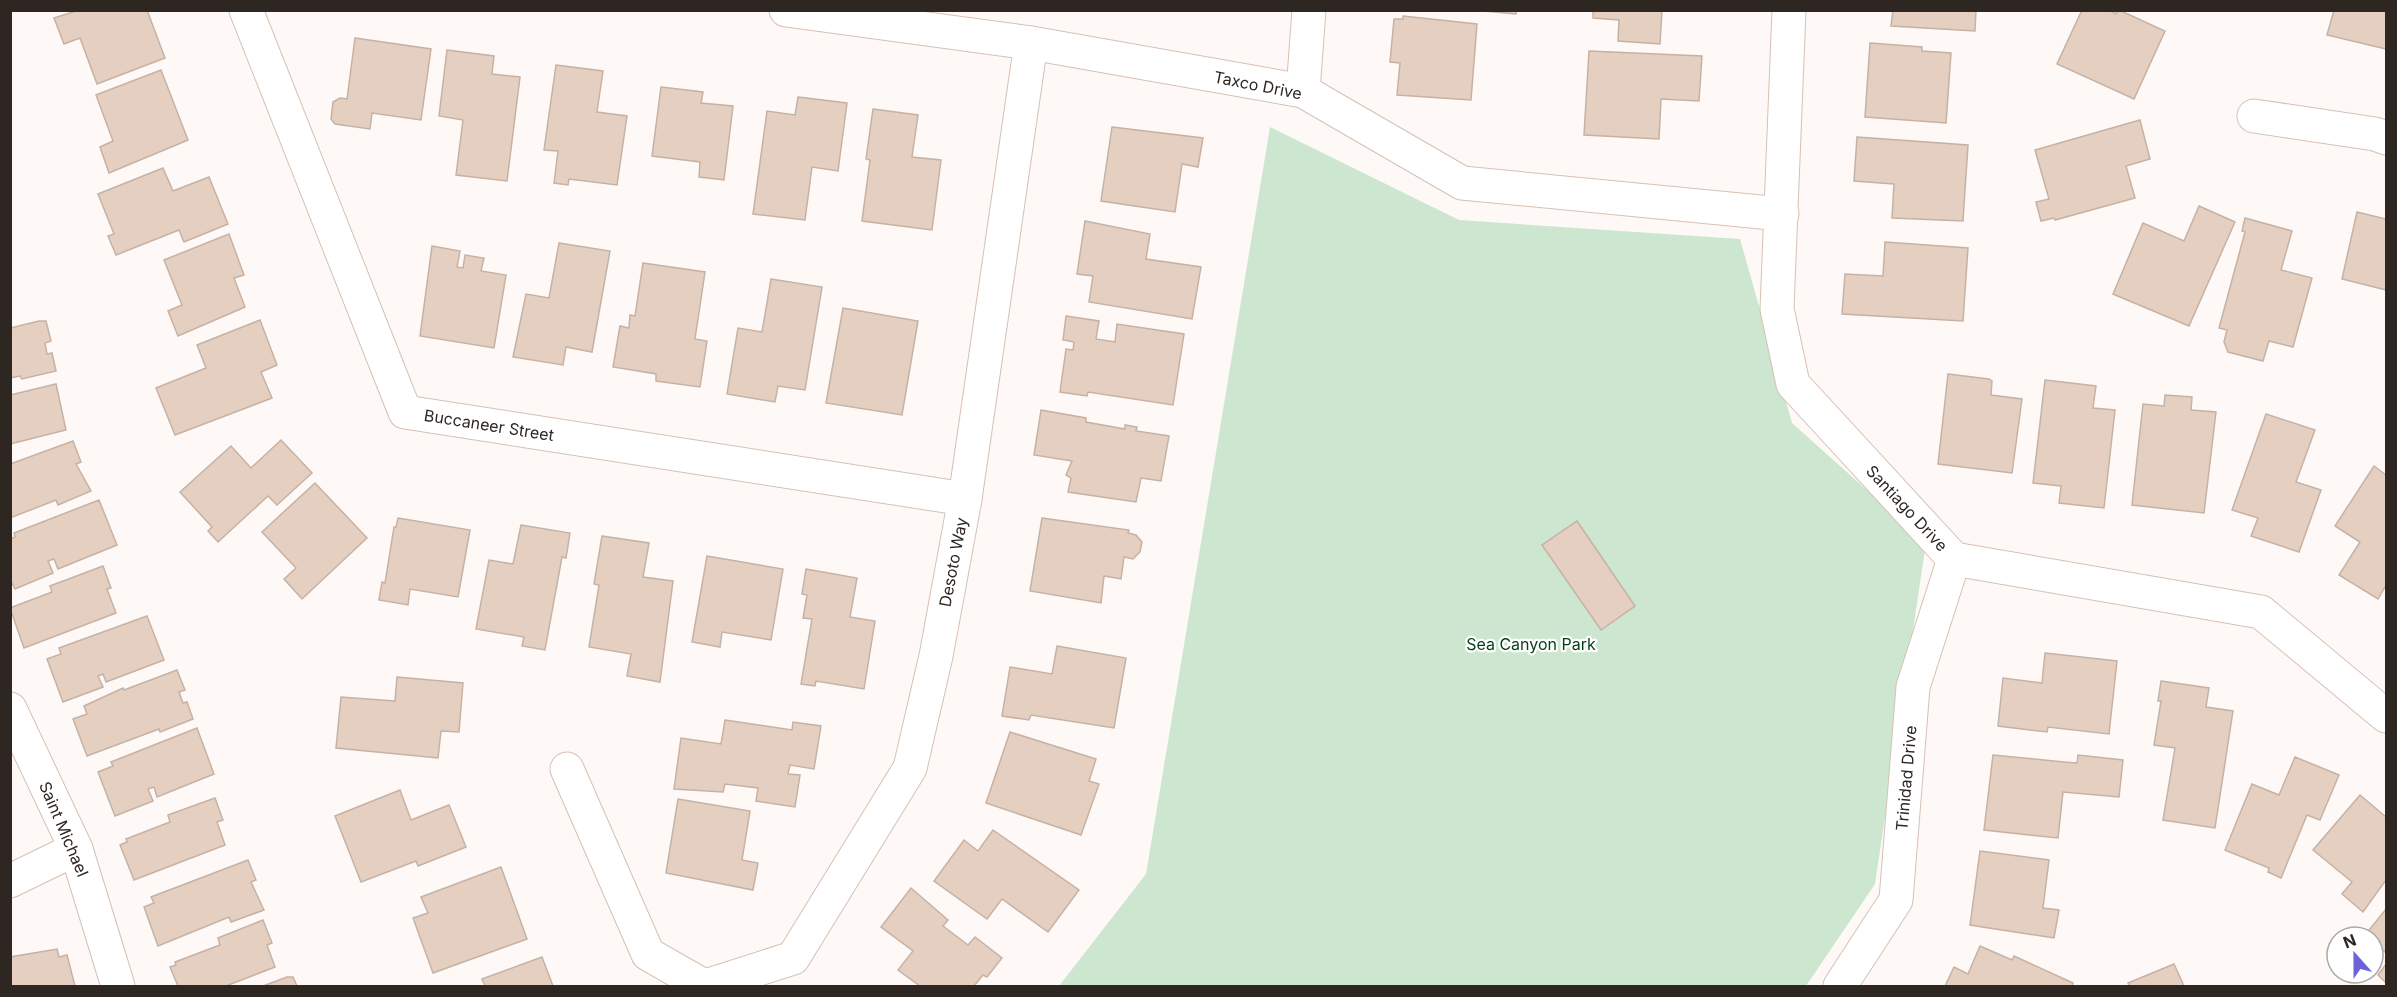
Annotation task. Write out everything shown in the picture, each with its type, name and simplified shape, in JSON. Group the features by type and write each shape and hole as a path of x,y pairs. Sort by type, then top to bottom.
{"street":[{"name":"Buccaneer Street","path":"246,10 405,411 965,499"},
{"name":"Taxco Drive","path":"786,10 1031,43 1303,92 1462,183 1782,214"},
{"path":"1303,92 1309,10"},
{"name":"Santiago Drive","path":"1789,10 1777,309 1793,384 1954,559 2261,612 2386,716"},
{"name":"Desoto Way","path":"567,769 648,954 705,987 793,958 910,768 936,656 965,499 1031,43"},
{"path":"2254,116 2375,134 2386,138"},
{"name":"Trinidad Drive","path":"1839,987 1896,900 1913,687 1954,559"},
{"name":"Saint Michael","path":"10,709 76,849 118,987"},
{"path":"10,881 76,849"}],"green space":[{"name":"Sea Canyon Park","path":"1270,127 1459,220 1740,239 1792,423 1926,543 1875,884 1806,986 1059,986 1146,874"}],"building":[{"path":"79,10 147,10 165,58 97,84 80,38 64,44 54,18"},
{"path":"1471,10 1517,10 1516,14"},
{"path":"1593,10 1662,10 1660,44 1618,41 1619,20 1593,18"},
{"path":"1893,10 1976,10 1975,31 1891,26"},
{"path":"2082,10 2109,10 2116,14 2119,10 2165,31 2134,99 2057,64"},
{"path":"2334,10 2386,10 2386,49 2327,35"},
{"path":"1403,16 1477,24 1471,100 1397,95 1400,63 1390,62 1394,19 1403,19"},
{"path":"355,38 431,49 421,120 372,113 370,129 335,124 331,119 333,102 340,98 347,99"},
{"path":"1870,43 1922,47 1922,51 1951,53 1946,123 1865,117"},
{"path":"447,50 494,56 492,74 520,77 507,181 456,175 463,120 439,116"},
{"path":"1589,51 1702,56 1699,101 1661,99 1659,139 1584,135"},
{"path":"556,65 603,71 597,112 627,116 617,185 569,179 568,185 554,183 558,151 544,150"},
{"path":"161,70 188,140 109,173 100,147 113,141 96,95"},
{"path":"661,87 703,92 701,103 733,106 724,180 699,177 700,162 652,156"},
{"path":"798,97 847,103 838,171 812,167 805,220 753,214 767,111 795,115"},
{"path":"873,109 918,115 912,157 941,160 932,230 862,221 870,160 866,159"},
{"path":"2140,120 2150,159 2126,166 2135,198 2055,220 2054,218 2041,221 2036,202 2049,199 2035,150"},
{"path":"1112,127 1203,138 1198,167 1182,164 1175,212 1101,201"},
{"path":"1857,137 1968,145 1963,221 1892,218 1894,184 1854,181"},
{"path":"163,168 173,191 209,177 228,224 184,242 179,230 116,255 108,236 114,234 98,194"},
{"path":"2199,206 2235,222 2189,326 2113,294 2143,223 2184,241"},
{"path":"2357,212 2386,219 2386,290 2342,279"},
{"path":"2245,218 2292,231 2281,270 2312,278 2293,347 2269,341 2263,361 2228,352 2224,342 2227,330 2219,328 2245,232 2242,231"},
{"path":"1085,221 1150,234 1146,259 1201,267 1192,319 1089,302 1093,276 1077,274"},
{"path":"229,234 244,275 234,278 245,307 178,336 168,311 182,305 164,260"},
{"path":"1885,242 1968,248 1963,321 1842,314 1845,274 1883,276"},
{"path":"559,243 610,251 592,352 566,347 563,365 513,357 526,294 549,298"},
{"path":"432,246 460,251 457,267 463,268 465,255 484,258 481,271 506,275 494,348 420,336"},
{"path":"643,263 705,272 695,339 707,341 700,387 656,381 656,374 613,367 620,326 629,328 630,315 635,316"},
{"path":"771,279 822,287 805,390 778,386 775,402 727,394 738,328 762,332"},
{"path":"843,308 918,321 902,415 826,403"},
{"path":"1066,316 1099,321 1096,339 1115,342 1117,324 1184,334 1173,405 1088,392 1087,396 1060,392 1066,349 1073,350 1074,342 1063,340"},
{"path":"260,320 277,365 261,372 272,398 175,435 156,388 206,368 197,345"},
{"path":"46,321 51,341 45,343 47,354 52,353 56,371 22,379 20,376 10,378 10,328"},
{"path":"1948,374 1989,379 1992,381 1991,395 2022,399 2012,473 1938,464"},
{"path":"2045,380 2096,386 2093,408 2115,410 2104,508 2059,503 2061,486 2033,483"},
{"path":"56,384 66,430 10,444 10,395"},
{"path":"2165,395 2192,397 2191,410 2216,412 2204,513 2132,505 2143,404 2164,406"},
{"path":"1041,410 1086,418 1086,422 1125,429 1125,425 1137,427 1136,431 1169,436 1161,481 1141,478 1136,502 1068,492 1071,478 1066,475 1072,461 1034,455"},
{"path":"2266,414 2315,430 2296,482 2321,490 2299,552 2251,536 2258,518 2232,510"},
{"path":"281,440 312,473 277,505 268,496 218,542 208,531 212,527 180,492 231,446 251,468"},
{"path":"73,441 81,462 76,464 91,491 58,505 56,500 10,518 10,464"},
{"path":"2374,466 2386,475 2386,585 2378,599 2339,575 2360,542 2335,526"},
{"path":"315,483 367,538 302,599 284,579 296,568 262,532"},
{"path":"99,500 117,545 58,569 54,559 48,561 53,573 15,589 10,579 10,539 15,537 14,533"},
{"path":"398,518 470,530 458,597 410,589 408,605 379,600 382,582 385,583 394,527 396,527"},
{"path":"1042,518 1129,530 1128,533 1136,535 1142,542 1140,552 1133,559 1124,557 1121,579 1104,576 1101,603 1030,591"},
{"path":"1577,521 1635,606 1601,630 1542,545"},
{"path":"521,525 570,533 566,558 562,557 545,650 522,646 524,637 476,629 489,560 513,564"},
{"path":"602,536 649,543 643,577 673,581 660,682 627,676 631,654 589,647 599,585 594,584"},
{"path":"707,556 783,569 771,640 722,632 720,647 692,642"},
{"path":"103,566 111,588 107,589 116,613 24,648 10,608 52,592 50,586"},
{"path":"806,569 857,578 850,617 875,621 864,689 816,681 815,686 801,684 812,619 803,618 807,595 802,594"},
{"path":"147,616 164,660 106,682 103,674 98,676 103,687 63,702 47,659 61,654 59,648"},
{"path":"1057,646 1126,658 1114,728 1031,715 1029,720 1002,716 1010,667 1052,674"},
{"path":"2045,653 2117,661 2109,734 2048,727 2047,732 1998,726 2003,678 2042,683"},
{"path":"177,670 185,690 179,692 183,703 187,702 193,719 87,756 73,719 87,714 84,706 123,688 124,690"},
{"path":"397,677 463,683 459,732 441,731 438,758 336,748 341,697 395,701"},
{"path":"2161,681 2209,688 2206,707 2233,711 2215,828 2163,820 2175,748 2154,745 2161,701 2158,701"},
{"path":"725,720 792,730 793,722 821,726 814,769 790,765 788,774 800,775 795,807 756,801 758,788 725,784 723,792 674,789 681,738 721,744"},
{"path":"197,728 214,774 157,797 154,787 148,789 153,801 115,816 98,772 113,766 111,762"},
{"path":"1010,732 1096,759 1089,781 1099,784 1081,835 986,803"},
{"path":"1993,755 2077,763 2078,755 2123,760 2119,797 2063,792 2058,838 1984,830"},
{"path":"2295,757 2339,775 2320,820 2307,815 2281,878 2268,872 2269,868 2225,850 2252,784 2279,795"},
{"path":"400,790 411,820 449,805 466,847 418,866 416,861 361,882 335,816"},
{"path":"2360,795 2386,817 2386,880 2363,912 2342,894 2352,882 2313,850"},
{"path":"215,798 223,820 217,822 225,845 134,880 120,845 127,842 126,839 170,822 168,815"},
{"path":"678,799 750,811 742,860 758,863 753,890 666,873"},
{"path":"993,830 1079,890 1048,932 1002,899 987,919 934,881 964,840 978,851"},
{"path":"1980,851 2049,860 2043,908 2059,910 2054,938 1970,925"},
{"path":"248,860 256,880 251,882 264,910 231,922 229,917 158,946 144,907 154,903 151,897"},
{"path":"501,867 527,939 433,973 413,918 428,913 421,897"},
{"path":"911,888 948,920 943,926 968,945 975,937 1002,958 987,977 983,975 974,986 920,986 898,970 913,951 881,927"},
{"path":"2386,909 2386,953 2385,925 2373,925"},
{"path":"263,920 272,943 267,945 275,967 226,986 178,986 170,967 176,965 175,962 220,945 218,938"},
{"path":"1980,946 2012,960 2014,956 2073,983 2072,986 1945,986 1954,967 1968,974"},
{"path":"57,949 59,957 67,955 75,986 10,986 10,957"},
{"path":"542,957 553,986 485,986 482,979"},
{"path":"2174,964 2184,986 2129,986 2128,983"},
{"path":"293,977 297,986 263,986"}]}
